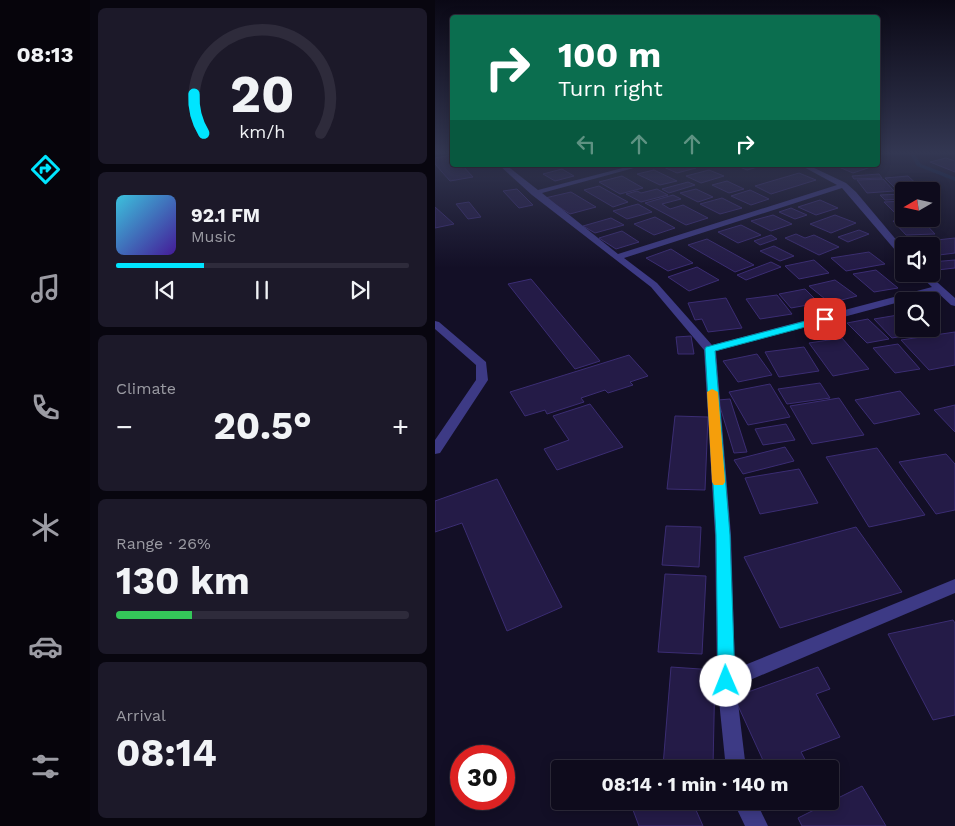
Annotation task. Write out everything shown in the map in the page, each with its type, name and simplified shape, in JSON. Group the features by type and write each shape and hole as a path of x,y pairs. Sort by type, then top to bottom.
{"street":[{"path":"535,192 541,191"},
{"path":"617,257 826,191"},
{"path":"849,191 895,244"},
{"path":"535,192 654,284 710,349 723,535 726,681 734,760"},
{"path":"932,282 955,302"},
{"path":"710,349 939,288"},
{"path":"435,324 483,364 483,380 435,450"},
{"path":"726,681 955,586"},
{"path":"749,810 757,826"}],"building":[{"path":"503,191 519,191 533,205 519,208"},
{"path":"585,191 607,191 628,202 613,207"},
{"path":"614,191 633,191 620,194"},
{"path":"637,191 641,193 660,191 668,195 641,202 626,194"},
{"path":"699,191 713,197 698,202 680,193"},
{"path":"724,191 738,191 729,193"},
{"path":"751,191 769,199 751,205 731,196"},
{"path":"764,191 782,191 771,194"},
{"path":"865,191 894,191 867,193"},
{"path":"571,192 596,207 570,214 545,198"},
{"path":"895,194 895,199 885,200 880,195"},
{"path":"673,195 681,199 662,204 670,209 683,205 708,218 686,225 645,203"},
{"path":"722,198 742,208 720,214 700,204"},
{"path":"820,200 838,208 816,215 798,207"},
{"path":"895,201 895,213 884,202"},
{"path":"469,202 481,217 468,219 456,204"},
{"path":"638,204 652,212 627,219 613,211"},
{"path":"435,207 454,224 435,228"},
{"path":"791,208 807,215 795,219 779,212"},
{"path":"773,215 792,224 771,231 751,221"},
{"path":"835,215 856,223 831,233 810,224"},
{"path":"655,217 675,228 654,235 634,224"},
{"path":"611,218 624,225 595,233 583,226"},
{"path":"741,225 761,235 738,243 718,232"},
{"path":"900,228 929,228 935,234 906,235"},
{"path":"859,230 869,234 848,242 838,237"},
{"path":"622,231 639,242 616,249 599,238"},
{"path":"796,234 805,238 814,235 839,247 819,255 785,238"},
{"path":"771,235 777,239 760,245 754,241"},
{"path":"955,238 955,253 940,255 940,240"},
{"path":"707,239 754,265 735,272 688,245"},
{"path":"774,246 794,256 780,261 760,251"},
{"path":"671,249 693,263 668,271 646,258"},
{"path":"869,252 885,264 846,271 831,258"},
{"path":"814,260 829,273 799,279 785,266"},
{"path":"955,260 955,268 940,270 940,261"},
{"path":"771,262 781,267 746,280 737,275"},
{"path":"697,267 719,280 689,291 668,277"},
{"path":"876,270 898,288 874,292 853,274"},
{"path":"531,279 600,361 575,369 508,284"},
{"path":"835,280 857,296 830,303 809,286"},
{"path":"805,289 819,303 791,308 779,294"},
{"path":"777,295 792,314 760,319 746,299"},
{"path":"726,298 742,328 708,332 702,319 695,320 688,303"},
{"path":"895,316 895,337 898,337 892,338 874,319"},
{"path":"868,319 889,339 867,343 847,323"},
{"path":"955,332 955,365 929,370 901,340 940,337 940,334"},
{"path":"691,336 694,354 678,354 676,337"},
{"path":"842,338 869,369 833,376 809,343"},
{"path":"898,344 920,369 895,373 873,348"},
{"path":"804,347 819,371 779,377 765,352"},
{"path":"757,354 772,375 738,382 723,361"},
{"path":"629,355 648,376 630,382 633,385 608,393 605,390 581,398 584,402 547,414 545,410 525,416 510,392"},
{"path":"820,383 830,398 787,404 778,389"},
{"path":"770,384 790,417 748,425 729,392"},
{"path":"900,391 920,414 874,424 855,400"},
{"path":"839,398 864,435 812,444 790,406"},
{"path":"730,399 747,452 734,453 718,400"},
{"path":"590,404 623,447 557,470 544,449 569,440 553,416"},
{"path":"955,405 955,432 934,410"},
{"path":"675,416 708,417 705,490 667,489"},
{"path":"786,424 795,440 763,445 755,429"},
{"path":"785,447 794,461 743,474 734,460"},
{"path":"877,448 925,515 869,527 826,457"},
{"path":"946,454 955,464 955,510 936,514 899,462"},
{"path":"799,469 818,503 760,514 745,478"},
{"path":"497,479 562,607 507,631 462,523 435,532 435,501"},
{"path":"666,526 701,527 699,567 662,565"},
{"path":"856,527 902,592 780,628 744,557"},
{"path":"665,574 706,576 702,654 658,652"},
{"path":"953,620 955,623 955,715 933,720 888,634"},
{"path":"671,667 715,670 713,760 663,760"},
{"path":"818,667 830,689 816,694 840,737 801,752 805,760 763,760 734,697"},
{"path":"862,786 886,826 802,826 798,818 814,810 839,810 839,798"},
{"path":"633,810 696,810 703,826 639,826"}],"slow traffic":[{"path":"712,392 719,482"}],"route":[{"path":"726,681 723,535 710,349 825,319"}]}
